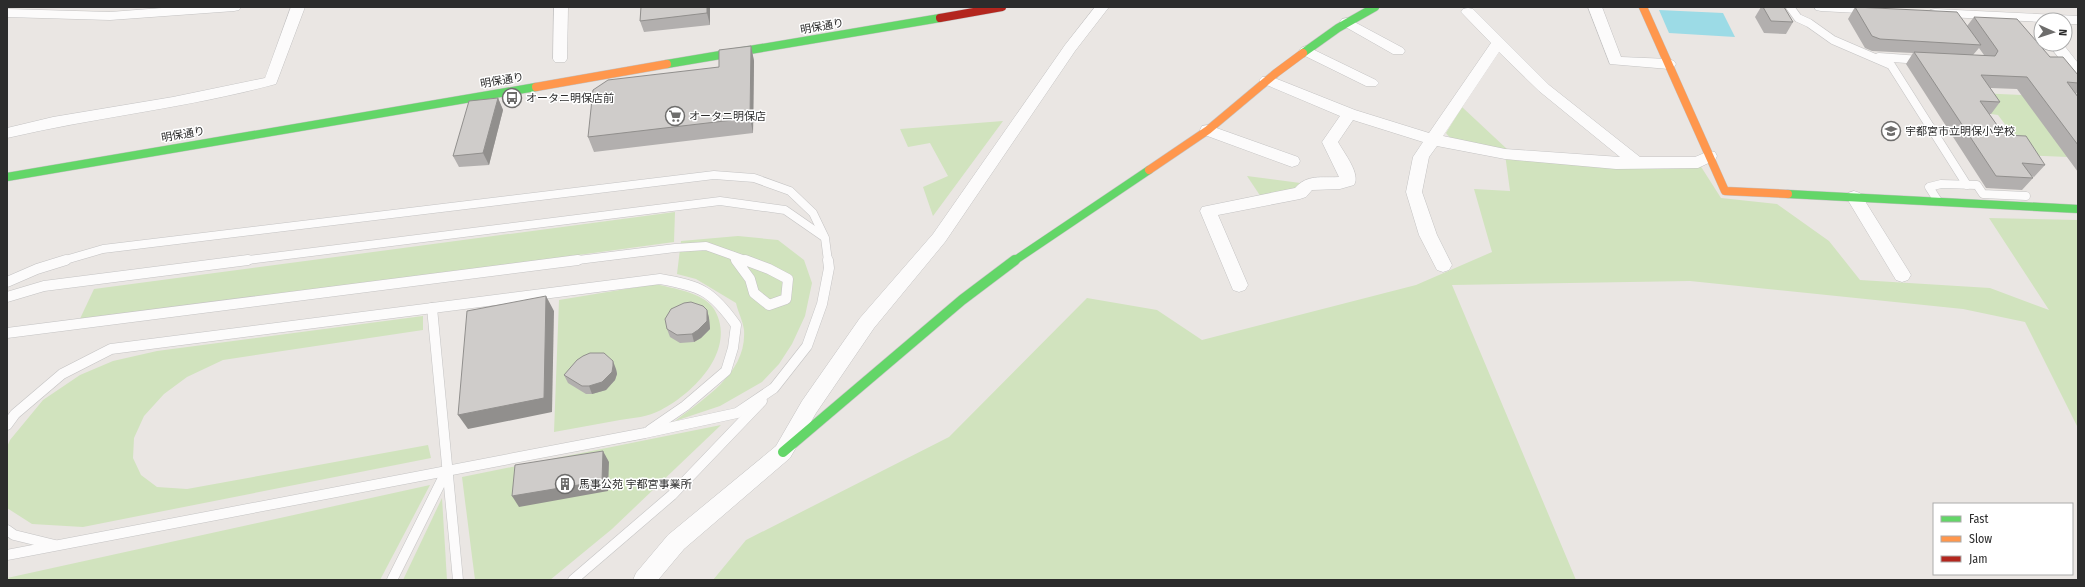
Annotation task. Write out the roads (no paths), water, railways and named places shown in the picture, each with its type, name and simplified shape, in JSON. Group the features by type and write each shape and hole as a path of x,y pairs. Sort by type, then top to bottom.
{"street":[{"path":"7,13 110,16 234,7"},
{"path":"7,133 53,122 173,102 271,81 298,7"},
{"path":"560,7 560,59"},
{"name":"明保通り","path":"7,177 1002,7"},
{"path":"783,452 809,407 867,323 901,281 939,238 1070,48 1102,7"},
{"path":"644,580 676,542 825,418 962,300 1030,249 1208,130 1267,80 1306,51 1347,22 1375,7"},
{"path":"1595,7 1615,61 1669,64"},
{"path":"1643,7 1725,191 2078,209"},
{"path":"1821,7 1892,11"},
{"path":"1468,12 1544,88 1637,163"},
{"path":"1924,12 2033,22"},
{"path":"1347,22 1398,51"},
{"path":"1444,265 1428,235 1414,192 1421,157 1431,139 1498,43"},
{"path":"1306,51 1371,83"},
{"path":"2061,52 2078,73"},
{"path":"1267,80 1349,114 1431,139 1505,154 1616,163 1698,162 1709,156"},
{"path":"1239,285 1208,211 1300,193 1308,184 1340,183 1348,181 1347,174 1330,142 1349,114"},
{"path":"1208,130 1292,161"},
{"path":"1854,197 1902,275"}],"lane":[{"path":"1790,7 1798,18 1809,23 1833,40 1891,65 1967,185"},
{"path":"1948,14 1954,22 1961,22"},
{"path":"1873,57 1926,60"},
{"path":"7,282 37,269 103,249 714,176 754,178 790,191 813,213 826,238 829,268 819,311 807,346 774,388 672,495 573,580"},
{"path":"1938,201 1929,187 1941,184 1977,185 1983,194 2026,196"},
{"path":"7,298 44,286 720,201 785,210 826,238"},
{"path":"7,333 675,248 706,246 769,269 788,279 786,299 769,305 754,293 750,280 733,256"},
{"path":"7,425 15,414 62,374 111,349 660,279 684,283 707,291 721,304 736,324 733,348 726,371 685,406 645,433"},
{"path":"432,308 446,471 458,580"},
{"path":"7,555 645,433 737,413 774,388"},
{"path":"392,580 446,471"},
{"path":"7,530 14,535 59,546"}],"water":[{"path":"1659,10 1723,13 1735,37 1669,33"}],"place":[{"name":"オータニ明保店前","path":"512,98"},
{"name":"オータニ明保店","path":"675,116"},
{"name":"宇都宮市立明保小学校","path":"1891,131"},
{"name":"馬事公苑 宇都宮事業所","path":"565,484"}]}
